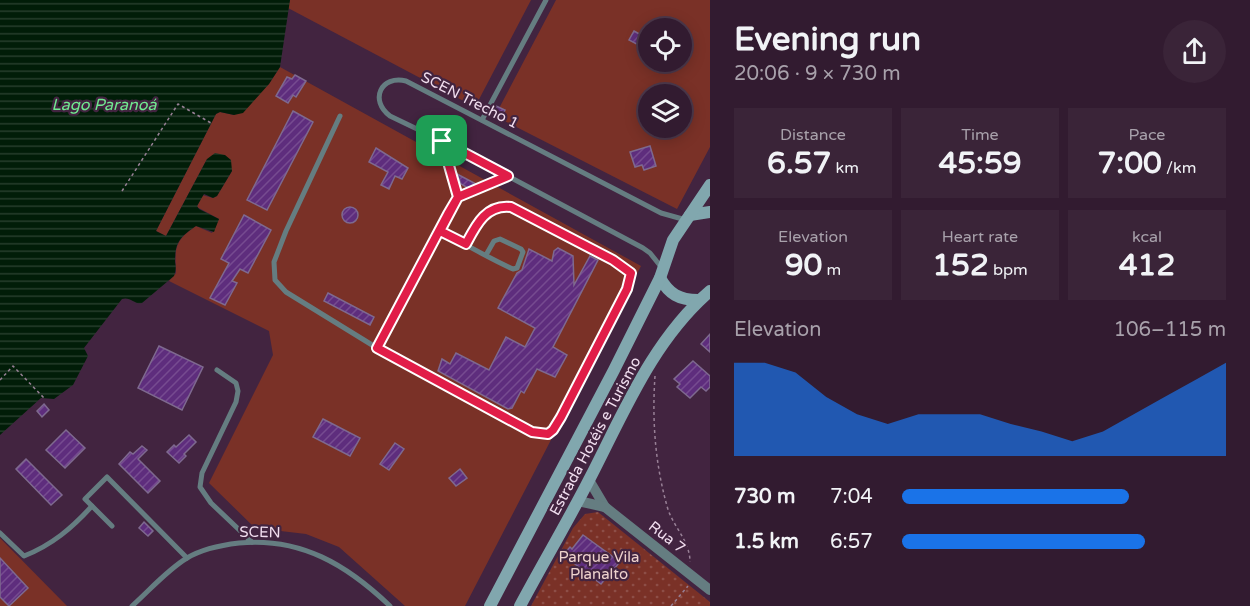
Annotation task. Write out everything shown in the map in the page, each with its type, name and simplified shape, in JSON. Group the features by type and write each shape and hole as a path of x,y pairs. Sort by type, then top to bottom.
{"main road":[{"name":"Estrada Hotéis e Turismo","path":"490,606 614,370 672,240 710,185"},
{"path":"688,217 710,212"},
{"path":"659,269 671,293 679,298 698,300"},
{"name":"Estrada Hotéis e Turismo","path":"520,606 652,360 681,318 710,291"}],"street":[{"name":"Rua 7","path":"589,480 605,507 710,590"},
{"name":"Rua 7","path":"578,501 605,507"}],"lane":[{"path":"482,120 546,0"},
{"name":"SCEN Trecho 1","path":"659,269 643,248 442,141 390,116 383,110 379,96 382,87 389,81 398,79 406,81 661,213 688,217"},
{"path":"340,116 286,231 274,262 273,274 277,283 286,292 377,348 532,432 545,435 553,430 627,289 631,273 613,260 511,207 490,210 478,222 466,244"},
{"path":"442,141 458,197"},
{"path":"377,348 458,197 508,176"},
{"path":"440,231 466,244 486,255 513,269 517,268 523,252 500,239 494,241 486,255"},
{"path":"217,370 236,383 237,397 202,473 200,487 211,503 252,542"},
{"path":"112,526 86,499 107,477 187,558"},
{"path":"0,533 24,556 40,550 70,530 92,506"},
{"name":"SCEN","path":"132,606 187,558 217,547 252,542 281,543 301,548 333,561 390,606"}],"path":[{"path":"123,191 178,104 211,123"},
{"path":"0,380 13,366 44,398"},
{"path":"655,374 654,439 667,509 690,550 692,576 671,606"}],"green space":[{"path":"290,0 531,0 475,107 288,8"},
{"path":"556,0 710,0 710,147 677,209 495,116"},
{"path":"280,67 641,266 465,606 405,606 339,547 306,534 255,528 209,483 273,355 269,331 169,281 176,273 176,251 183,236 196,226 212,233 219,219 197,207 202,195 213,198 217,196 232,171 207,159 166,236 156,231 216,114 220,112 234,115 269,84"},
{"name":"Parque Vila Planalto","path":"598,512 710,602 710,606 531,606 573,528 585,514"},
{"path":"0,538 67,606 0,606"}],"water":[{"name":"Lago Paranoá","path":"0,0 290,0 280,67 269,84 243,113 234,115 220,112 216,114 156,231 166,236 207,159 215,153 225,155 231,160 232,171 217,196 213,198 204,194 197,206 219,219 214,232 196,226 186,233 176,249 174,276 142,303 122,299 84,348 88,356 73,385 54,399 41,398 0,435"}],"building":[{"path":"634,31 638,33 638,45 629,40"},
{"path":"295,75 306,81 296,97 293,95 288,103 276,96 287,77 292,79"},
{"path":"496,106 505,110 500,119 491,114"},
{"path":"293,111 313,122 267,210 247,200"},
{"path":"650,146 656,166 644,170 642,165 635,167 630,152"},
{"path":"376,148 408,168 402,179 395,176 389,189 381,185 388,172 369,162"},
{"path":"457,174 476,184 468,188 461,184"},
{"path":"350,207 356,209 358,215 356,221 350,223 344,221 342,215 344,209"},
{"path":"244,215 271,230 248,273 240,269 232,281 237,283 225,305 210,298 229,263 221,259"},
{"path":"558,248 573,256 574,285 590,256 598,260 553,347 567,355 555,377 537,369 524,393 521,391 512,408 508,409 438,371 442,359 450,364 456,353 489,370 506,337 525,347 535,328 498,308 517,273 522,270 529,249 552,261 554,251"},
{"path":"328,293 374,317 370,325 324,301"},
{"path":"710,334 710,352 701,344"},
{"path":"159,346 203,367 182,410 138,388"},
{"path":"693,361 710,376 710,387 706,391 701,387 690,398 677,387 680,384 674,379"},
{"path":"44,404 49,410 42,417 37,411"},
{"path":"323,419 360,438 350,456 313,437"},
{"path":"66,430 85,448 65,468 46,450"},
{"path":"189,435 196,442 179,463 167,452"},
{"path":"395,443 404,449 389,470 380,464"},
{"path":"142,446 147,450 138,459 160,481 148,493 119,464 130,452 133,454"},
{"path":"26,459 62,495 51,505 16,469"},
{"path":"460,469 467,478 456,486 449,478"},
{"path":"144,522 153,531 148,536 139,528"},
{"path":"583,535 620,562 601,584 563,555 570,547 572,549"},
{"path":"0,558 28,588 9,606 0,597"}],"route":[{"path":"442,141 458,197 377,348 532,432 548,434 561,417 627,289 631,273 626,267 511,207 490,210 478,222 466,244 440,231 458,197 508,176 442,141"}]}
